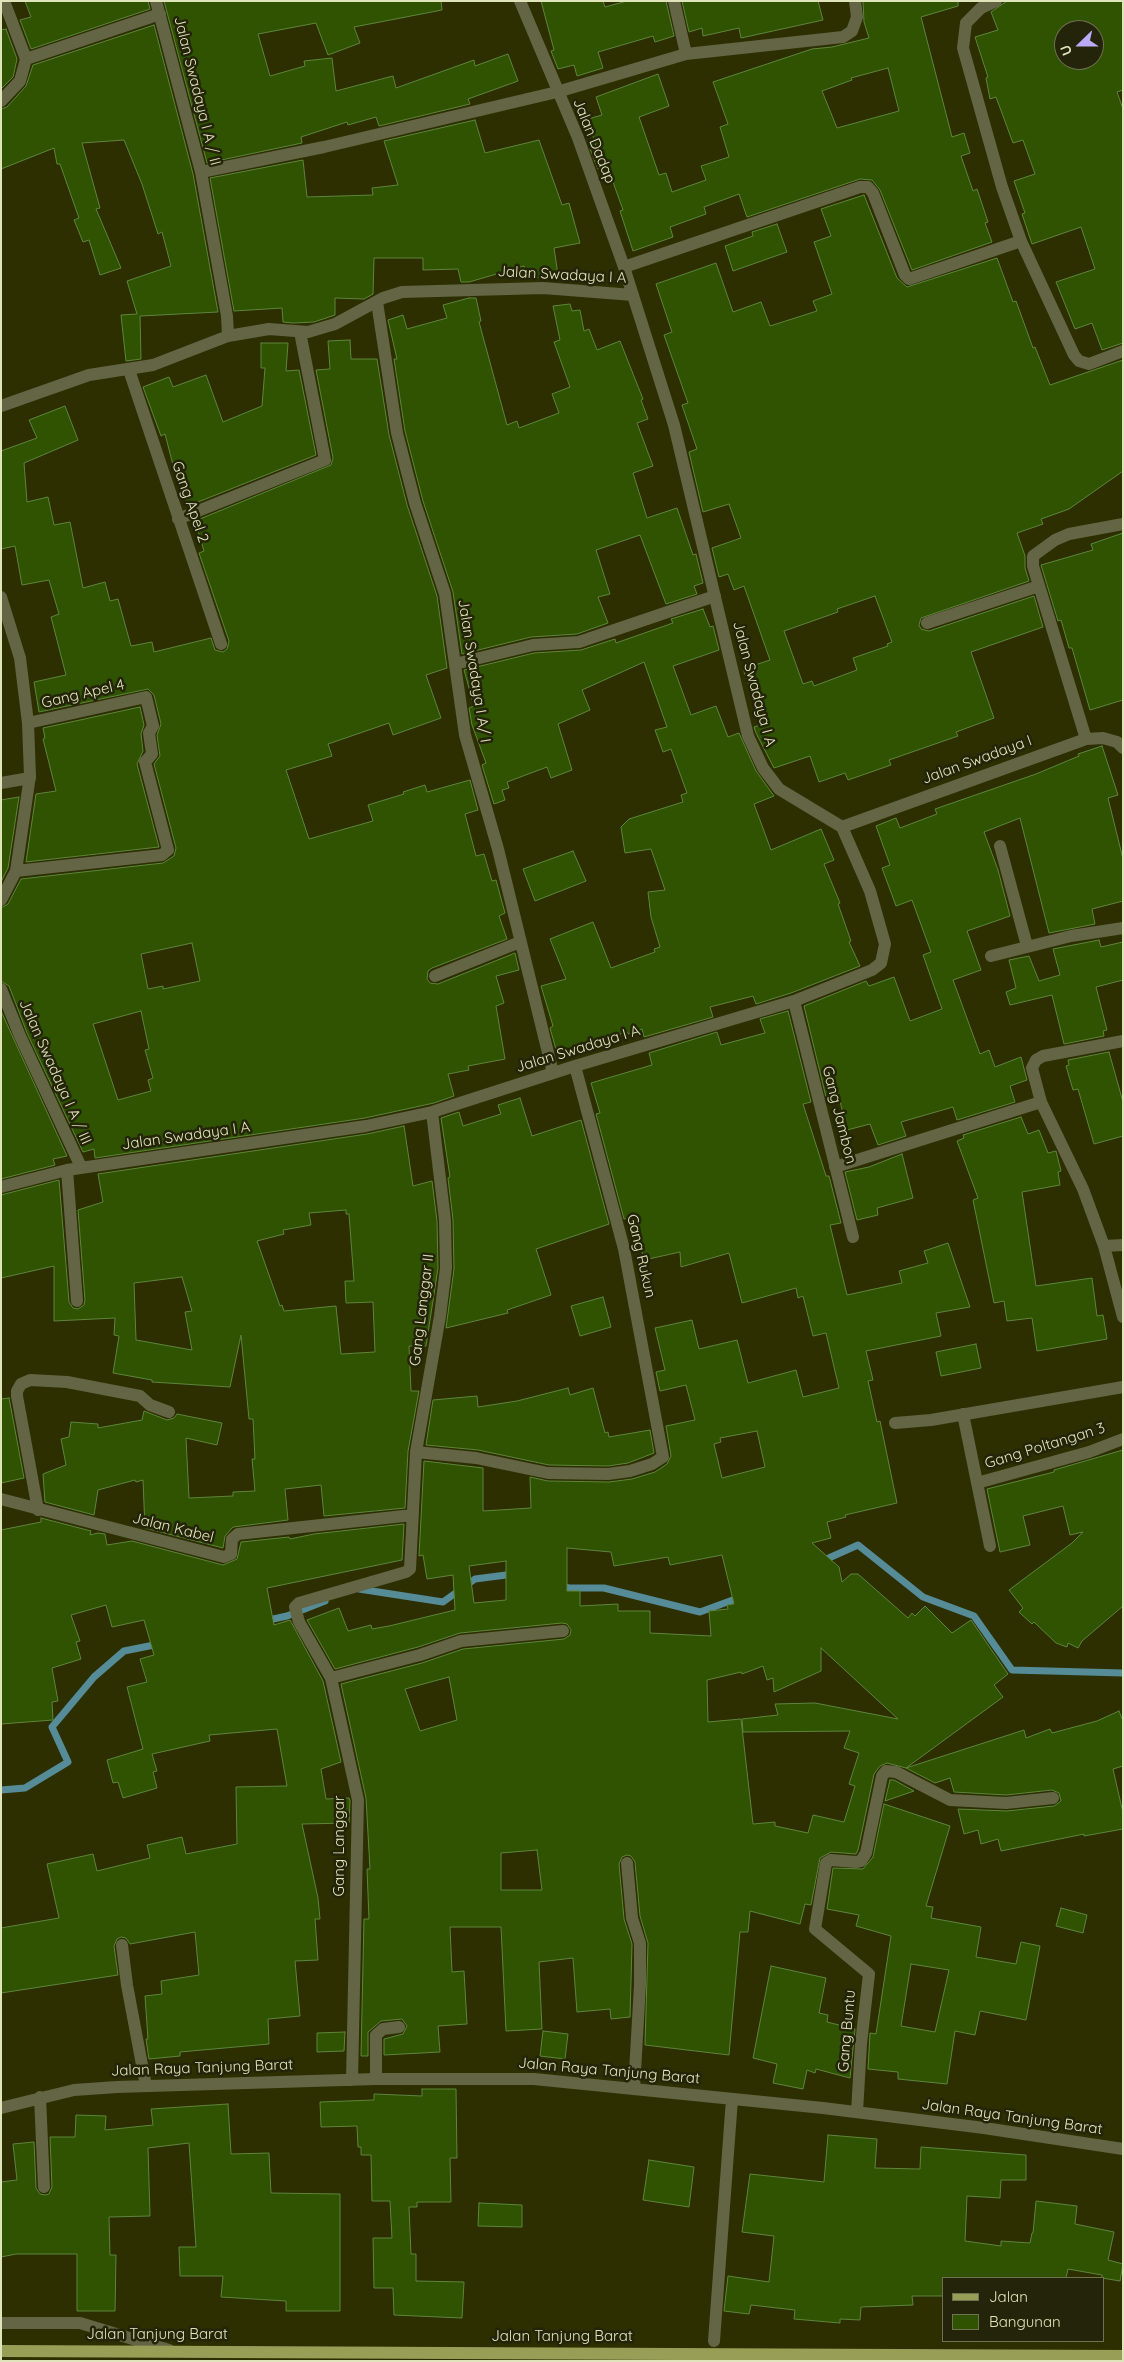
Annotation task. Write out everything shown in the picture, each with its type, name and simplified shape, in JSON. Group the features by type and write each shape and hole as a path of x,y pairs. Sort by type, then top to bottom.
{"main road":[{"name":"Jalan Tanjung Barat","path":"1,2351 169,2350 1123,2356"}],"street":[{"path":"1,101 20,81 26,59 4,1"},
{"path":"156,1 160,14"},
{"name":"Jalan Dadap","path":"520,1 578,138 633,295"},
{"path":"674,1 686,54"},
{"path":"201,172 324,148 557,92 686,54 843,37 852,31 857,17 855,1"},
{"path":"996,1 981,4 966,23 963,48 1002,187 1021,241 1074,356 1083,363 1094,363 1123,351"},
{"name":"Jalan Swadaya I A / II","path":"26,59 160,14 201,172 227,316 228,336"},
{"path":"624,267 860,187 868,187 873,193 905,275 910,279 1021,241"},
{"name":"Jalan Swadaya I A","path":"1,406 89,375 152,365 228,336 270,329 308,332 335,324 377,302 402,292 485,288 543,288 633,295 674,425 748,736 762,768 779,789 842,827 870,891 885,944 885,955 881,963 872,970 794,1001 575,1066 432,1112 328,1132 67,1170 1,1187"},
{"name":"Jalan Swadaya I A/ I","path":"377,302 397,433 415,503 445,594 465,735 498,849 553,1073"},
{"path":"178,519 325,460 300,332"},
{"name":"Gang Apel 2","path":"129,370 221,644"},
{"path":"1086,739 1032,566 1033,556 1054,540 1069,534 1123,524"},
{"path":"927,623 1038,586"},
{"path":"455,664 533,645 579,642 715,596"},
{"path":"1,597 20,658 28,723 30,778 16,871 1,900"},
{"name":"Gang Apel 4","path":"16,871 162,855 167,852 145,762 152,754 149,733 153,724 144,696 28,723"},
{"name":"Jalan Swadaya I","path":"842,827 1086,739 1103,738 1117,742 1123,748"},
{"path":"1,783 30,778"},
{"path":"1000,846 1027,946"},
{"path":"990,956 1027,946 1123,928"},
{"path":"435,976 520,942"},
{"name":"Jalan Swadaya I A / III","path":"1,989 20,1036 81,1168"},
{"name":"Gang Jambon","path":"794,1001 853,1237"},
{"path":"1123,1041 1043,1056 1036,1060 1032,1068 1032,1074 1041,1102 1083,1189 1104,1246 1123,1317"},
{"name":"Gang Rukun","path":"416,1452 476,1458 548,1473 608,1474 630,1471 652,1464 663,1457 624,1249 575,1066"},
{"path":"835,1167 1041,1102"},
{"name":"Gang Langgar II","path":"297,1616 295,1606 299,1603 409,1570 416,1452 440,1316 446,1268 445,1220 432,1112"},
{"path":"67,1170 77,1301"},
{"path":"1104,1246 1123,1244"},
{"path":"38,1510 17,1396 17,1391 22,1384 30,1380 67,1382 140,1396 150,1406 169,1412"},
{"path":"896,1422 931,1420 1123,1387"},
{"path":"963,1414 990,1546"},
{"name":"Gang Poltangan 3","path":"977,1483 1089,1452 1123,1439"},
{"name":"Jalan Kabel","path":"1,1499 224,1557 230,1554 232,1539 238,1534 284,1531 413,1515"},
{"name":"Gang Langgar","path":"297,1616 331,1678 358,1800 352,2080"},
{"path":"331,1678 420,1655 461,1641 564,1631"},
{"name":"Gang Buntu","path":"857,2112 861,2044 869,1974 815,1929 826,1862 831,1860 861,1861 866,1853 882,1776 886,1772 896,1772 950,1800 1006,1803 1053,1798"},
{"path":"627,1863 630,1900 640,1944 640,1985 634,2089"},
{"path":"122,1944 127,1985 146,2086"},
{"path":"376,2079 376,2035 383,2029 399,2027"},
{"name":"Jalan Raya Tanjung Barat","path":"1,2108 74,2090 146,2086 376,2079 534,2079 857,2112 984,2128 1123,2149"},
{"path":"40,2098 44,2187"},
{"path":"714,2341 732,2098"},
{"path":"1,2323 80,2323 169,2350"}],"building":[{"path":"25,1 148,1 150,9 31,49 20,20 31,17"},
{"path":"164,1 441,1 442,10 354,27 360,43 328,55 316,23 258,34 270,76 305,66 304,61 332,58 336,91 393,76 396,88 474,60 475,66 508,54 518,81 468,99 470,104 379,126 376,117 348,125 347,122 301,137 302,143 207,163"},
{"path":"541,1 603,1 605,7 627,1 666,1 674,36 655,42 653,36 598,52 603,68 577,76 574,65 558,69 551,51 554,50"},
{"path":"682,1 818,1 823,20 741,38 739,28 703,36 702,28 689,32"},
{"path":"863,1 958,1 958,6 921,17 952,137 964,133 970,153 961,156 973,191 977,189 988,222 985,223 992,242 912,270 880,190 872,180 860,179 747,217 739,194 704,207 706,214 670,227 673,237 633,251 620,211 623,210 608,168 598,169 590,149 596,147 588,119 602,115 596,97 658,74 669,106 639,117 659,175 666,173 672,192 706,180 701,166 729,157 720,127 728,124 713,82 812,49 832,47 869,38 864,22","holes":["888,68 899,111 837,128 822,91 852,80 851,78"]},
{"path":"1007,1 1123,1 1123,90 1117,92 1123,109 1123,343 1102,350 1092,323 1075,329 1056,282 1095,269 1081,227 1032,244 1022,214 1025,213 1014,181 1035,174 1023,140 1013,143 996,97 990,99 986,78 988,77 975,37 998,30 991,12"},
{"path":"154,25 193,174 218,312 140,316 141,359 126,361 121,315 137,314 127,281 171,266 162,232 158,234 142,184 124,140 82,143 100,208 96,209 121,268 100,275 89,240 83,242 74,220 79,218 60,164 57,164 54,148 1,169 1,109 7,107 26,86 33,65"},
{"path":"6,29 17,59 13,77 1,89 1,30"},
{"path":"475,120 485,153 539,140 562,205 569,203 580,243 554,248 558,275 526,279 524,266 469,282 461,282 458,269 423,270 423,258 374,258 373,294 364,299 335,298 335,315 314,322 293,323 283,322 282,308 234,311 210,178 303,160 307,197 373,195 372,188 398,185 384,141"},
{"path":"864,195 897,278 907,287 997,258 1013,302 1016,301 1033,348 1035,347 1050,385 1123,360 1123,471 1069,509 1041,519 1043,524 1017,533 1025,556 1025,568 1029,581 921,618 919,625 921,629 929,631 1034,596 1043,627 971,652 994,718 956,732 958,736 889,760 891,765 848,780 845,773 819,782 810,756 774,768 754,727 763,724 743,669 770,660 744,586 734,590 728,574 719,577 712,548 741,538 729,504 703,512 689,452 697,449 682,405 688,403 664,335 672,332 656,284 716,263 733,312 761,302 770,326 817,311 813,301 832,294 814,242 831,236 821,209","holes":["875,596 892,642 887,644 888,646 853,658 857,670 814,686 812,681 803,684 784,631 838,612 837,609"]},
{"path":"777,224 787,252 733,271 725,246 753,236 752,232"},
{"path":"476,298 481,321 479,322 507,425 517,421 519,428 559,413 552,394 570,387 554,342 560,340 553,306 570,304 572,311 580,310 584,331 589,329 597,350 620,341 643,399 641,400 648,419 637,423 653,466 633,473 647,518 677,508 693,555 696,554 703,583 694,586 697,594 666,604 640,535 596,550 610,594 598,597 608,623 577,634 531,637 462,654 453,592 423,501 405,431 394,359 397,359 388,320 403,315 407,329 447,318 443,305"},
{"path":"350,340 351,359 377,359 389,435 407,505 437,596 447,668 426,675 441,718 393,735 389,723 328,744 332,756 286,770 309,839 373,821 368,805 404,794 403,792 425,785 427,792 470,780 478,810 465,814 476,856 484,854 492,881 496,880 505,913 499,916 507,939 432,968 428,971 427,979 430,983 438,984 515,953 519,970 496,976 504,1003 496,1006 505,1059 468,1066 469,1070 448,1074 454,1096 434,1103 365,1118 95,1158 94,1149 83,1152 27,1033 9,986 1,981 1,908 8,904 21,879 163,863 174,856 176,848 154,764 160,756 157,735 161,724 154,695 148,689 39,712 34,682 66,675 51,617 59,614 49,580 22,585 15,546 1,549 1,451 37,438 29,420 65,406 78,440 24,463 27,502 48,497 54,525 70,522 83,588 105,582 110,601 118,599 131,646 152,642 154,652 211,638 215,650 223,652 227,649 229,641 199,553 204,551 195,521 331,465 333,458 316,370 330,369 328,341","holes":["192,943 200,981 163,989 163,986 148,989 141,954","141,1011 149,1049 145,1050 153,1078 148,1080 151,1091 118,1100 93,1024"]},
{"path":"261,343 288,343 286,371 299,370 316,455 188,506 181,483 178,484 165,434 161,436 143,387 169,377 173,387 206,375 223,422 262,406 265,368 261,368"},
{"path":"1123,533 1123,700 1090,710 1072,648 1069,648 1061,620 1058,621 1041,565 1093,550 1091,544"},
{"path":"703,609 710,627 713,626 719,650 673,666 691,715 716,706 728,737 739,733 756,771 774,796 754,804 771,850 821,829 834,860 824,864 840,903 838,904 851,941 849,942 860,966 791,993 756,1004 753,996 710,1007 713,1017 644,1037 642,1029 557,1053 550,1028 553,1026 541,986 566,979 550,939 593,922 611,968 655,952 654,949 660,947 651,917 648,892 665,890 651,849 625,853 621,827 629,819 683,802 681,795 687,793 671,749 663,752 655,730 667,727 644,662 582,690 590,710 558,724 572,770 551,778 547,767 507,782 509,788 502,790 505,800 494,804 482,765 486,763 472,725 469,708 474,706 464,670 534,653 581,650 615,639 616,643 673,623 671,619"},
{"path":"140,707 144,725 141,734 143,751 137,764 159,847 26,862 36,794 56,791 43,739 45,738 43,728"},
{"path":"1102,746 1118,795 1108,798 1123,859 1123,901 1092,909 1095,924 1049,933 1020,818 984,832 998,870 1010,916 967,931 981,970 953,980 980,1054 989,1050 995,1067 1021,1057 1027,1080 1010,1086 1015,1102 957,1120 953,1107 901,1122 906,1136 878,1145 870,1124 847,1130 838,1093 826,1097 804,1006 866,981 869,986 894,977 910,1021 942,1009 923,955 931,952 912,900 896,906 882,868 890,865 876,826 896,818 900,828 937,814 935,809 1036,774 1079,756 1078,754"},
{"path":"19,797 8,868 1,882 1,800"},
{"path":"573,851 586,881 535,901 523,869"},
{"path":"1099,940 1101,947 1123,942 1123,980 1096,987 1107,1030 1103,1031 1104,1036 1064,1044 1052,995 1010,1005 1006,992 1016,988 1009,960 1029,956 1039,981 1060,975 1053,949"},
{"path":"1,1011 67,1156 53,1159 55,1165 1,1179"},
{"path":"788,1011 811,1102 803,1104 826,1176 829,1176 841,1223 830,1225 847,1295 902,1283 899,1271 928,1263 924,1251 948,1243 970,1307 936,1313 941,1336 866,1351 873,1380 868,1381 877,1422 880,1421 897,1503 845,1515 846,1517 827,1522 831,1538 812,1543 839,1567 842,1582 851,1574 858,1574 908,1618 912,1613 915,1616 925,1606 952,1633 971,1620 1008,1674 994,1685 1003,1697 906,1768 887,1763 880,1766 874,1774 856,1854 831,1852 820,1858 811,1905 805,1904 800,1924 750,1911 748,1932 740,1932 729,2055 645,2045 648,1943 640,1916 635,1862 631,1856 627,1855 622,1857 619,1864 624,1919 632,1944 630,2017 611,2019 610,2009 577,2012 573,1958 539,1962 542,2029 506,2031 501,1927 450,1927 452,1972 464,1971 467,2024 438,2026 440,2052 384,2055 384,2039 403,2034 407,2026 402,2019 381,2021 368,2032 368,2056 361,2056 364,1919 369,1919 367,1869 370,1869 366,1798 341,1684 422,1663 463,1649 564,1639 570,1635 571,1630 567,1624 562,1623 460,1633 418,1647 335,1669 307,1620 339,1608 348,1631 371,1625 372,1629 389,1626 455,1610 453,1575 427,1579 423,1555 419,1556 424,1461 483,1468 483,1511 531,1508 530,1477 548,1481 609,1482 632,1479 655,1472 667,1464 671,1456 666,1426 695,1420 686,1385 660,1391 656,1372 665,1370 655,1328 692,1320 699,1349 737,1340 748,1383 796,1370 803,1397 839,1388 826,1333 813,1336 803,1296 798,1298 796,1288 742,1303 729,1253 681,1267 680,1252 644,1260 635,1225 630,1226 628,1218 624,1219 596,1114 600,1113 591,1083 652,1065 649,1053 717,1032 721,1045 765,1033 760,1019","holes":["757,1431 765,1467 722,1478 714,1444 721,1442 720,1438","567,1548 611,1552 614,1566 668,1557 670,1565 722,1555 734,1604 727,1605 728,1609 709,1611 711,1636 650,1633 650,1611 618,1611 618,1604 580,1606 580,1591 567,1591","506,1561 506,1600 474,1603 469,1566","821,1648 898,1719 815,1703 775,1704 778,1715 742,1719 743,1732 850,1731 844,1748 859,1753 849,1784 855,1786 844,1822 813,1815 808,1833 775,1826 775,1822 753,1824 741,1719 708,1722 707,1680 741,1672 742,1674 763,1666 767,1680 773,1678 774,1692 821,1671","449,1677 457,1720 420,1731 405,1689","537,1850 542,1890 501,1890 501,1853"]},
{"path":"1109,1052 1123,1102 1123,1136 1094,1144 1078,1089 1073,1090 1066,1066 1069,1065 1068,1060"},
{"path":"520,1098 532,1136 581,1120 609,1224 536,1249 551,1295 507,1310 508,1313 446,1328 454,1269 453,1220 448,1178 450,1177 441,1118 459,1112 463,1126 501,1114 498,1105"},
{"path":"1021,1117 1028,1134 1039,1130 1048,1153 1056,1151 1061,1171 1058,1172 1060,1185 1022,1192 1036,1286 1092,1278 1097,1316 1103,1315 1107,1339 1037,1351 1032,1318 1007,1321 1004,1301 994,1303 973,1200 978,1198 957,1141 964,1138 963,1135"},
{"path":"404,1126 413,1186 432,1181 437,1221 438,1268 426,1346 409,1346 411,1391 419,1391 408,1451 405,1508 324,1516 321,1485 285,1489 288,1520 233,1527 225,1536 223,1548 145,1528 143,1480 136,1482 135,1480 98,1490 94,1515 45,1502 43,1474 66,1465 61,1439 69,1437 71,1422 98,1424 98,1428 142,1420 144,1411 167,1420 174,1418 177,1414 222,1423 217,1445 186,1438 189,1498 233,1496 233,1492 255,1491 252,1459 255,1459 253,1419 249,1419 241,1335 230,1387 152,1382 152,1380 113,1373 119,1336 114,1335 115,1318 54,1321 54,1266 1,1278 1,1195 59,1180 69,1302 73,1308 78,1309 84,1305 85,1300 78,1210 103,1202 98,1174 367,1134","holes":["346,1210 346,1214 349,1214 354,1281 345,1281 346,1303 373,1302 375,1352 341,1354 336,1306 284,1311 282,1305 280,1306 257,1241 284,1234 283,1230 311,1225 309,1213","182,1277 192,1311 185,1312 192,1350 136,1340 134,1283"]},
{"path":"902,1154 913,1198 877,1208 878,1215 857,1220 845,1172 869,1167"},
{"path":"603,1297 611,1327 580,1336 571,1306"},
{"path":"976,1344 981,1368 941,1376 936,1352"},
{"path":"568,1388 570,1395 593,1388 605,1433 608,1432 609,1437 650,1430 654,1453 628,1463 608,1466 549,1465 478,1450 426,1445 433,1400 477,1396 478,1407 517,1401"},
{"path":"9,1398 24,1478 1,1483 1,1399"},
{"path":"1123,1450 1123,1606 1082,1641 1078,1648 1068,1643 1067,1647 1056,1643 1034,1622 1032,1624 1019,1612 1023,1608 1009,1590 1072,1543 1083,1532 1070,1535 1063,1506 1023,1516 1030,1545 1000,1552 987,1489 1054,1472 1054,1470"},
{"path":"41,1518 91,1531 90,1535 105,1534 107,1545 132,1541 223,1565 237,1559 241,1542 289,1537 290,1539 314,1534 404,1524 402,1560 267,1588 274,1625 290,1620 323,1681 341,1762 321,1769 326,1799 349,1798 350,1801 349,1823 302,1824 318,1898 320,1919 315,1919 318,1960 295,1961 300,2016 268,2019 269,2044 180,2052 180,2056 149,2059 146,2039 148,2039 145,1996 162,1994 161,1981 199,1975 195,1932 130,1944 126,1938 121,1937 117,1939 114,1946 118,1975 1,1993 1,1928 59,1918 47,1864 93,1854 97,1871 150,1858 147,1845 182,1837 186,1854 237,1844 236,1787 287,1786 277,1729 209,1735 210,1741 152,1754 157,1771 153,1772 157,1788 123,1798 118,1782 113,1783 107,1760 143,1749 127,1687 147,1682 140,1659 154,1655 144,1620 112,1627 106,1605 71,1615 80,1641 76,1642 81,1659 52,1668 58,1701 52,1702 53,1720 1,1724 1,1530 41,1522"},
{"path":"1119,1711 1123,1721 1123,1766 1113,1769 1123,1813 1123,1829 1084,1836 1084,1834 1001,1851 998,1839 981,1844 978,1830 964,1834 958,1809 1007,1811 1054,1806 1061,1801 1059,1793 1052,1790 1006,1795 954,1792 950,1778 935,1783 906,1768 1024,1730 1026,1738 1050,1729 1052,1733 1097,1721"},
{"path":"890,1780 894,1780 914,1791 885,1801"},
{"path":"884,1804 950,1826 926,1906 933,1907 931,1918 981,1927 976,1957 1016,1964 1021,1942 1040,1946 1026,2020 980,2011 975,2035 955,2031 947,2084 898,2079 898,2072 868,2069 870,2033 876,2034 891,1936 856,1926 859,1915 827,1909 833,1868 863,1869 873,1857","holes":["911,1964 949,1970 935,2032 901,2026"]},
{"path":"1061,1908 1087,1915 1083,1933 1056,1926"},
{"path":"771,1966 826,1978 819,2013 828,2015 827,2022 855,2029 850,2078 816,2069 815,2073 807,2070 803,2089 773,2083 777,2064 753,2058"},
{"path":"543,2031 568,2034 565,2059 540,2056"},
{"path":"345,2032 344,2051 317,2052 317,2033"},
{"path":"422,2089 456,2089 457,2158 450,2158 451,2202 417,2202 417,2207 409,2207 411,2254 416,2254 416,2281 464,2282 462,2318 394,2315 393,2288 374,2288 373,2238 392,2238 390,2201 372,2201 371,2155 361,2155 361,2147 358,2147 357,2126 321,2127 320,2102 374,2100 374,2094 422,2096"},
{"path":"228,2104 231,2154 269,2153 271,2193 340,2194 340,2311 286,2311 286,2301 221,2297 223,2276 180,2276 179,2247 196,2247 189,2143 148,2148 150,2216 109,2217 110,2255 116,2255 115,2311 77,2311 77,2254 16,2254 1,2257 1,2182 17,2180 13,2144 34,2142 36,2188 40,2194 45,2195 49,2194 52,2187 50,2137 75,2137 76,2115 106,2116 105,2130 153,2125 151,2109"},
{"path":"828,2135 877,2139 875,2168 920,2169 921,2147 1026,2155 1026,2180 1001,2180 1000,2198 967,2196 965,2241 1001,2246 1001,2241 1030,2243 1033,2233 1036,2201 1077,2206 1075,2224 1114,2232 1108,2260 1123,2264 1120,2281 1104,2278 1102,2275 1068,2269 1066,2277 942,2277 942,2296 912,2296 913,2305 861,2307 860,2320 840,2319 840,2323 794,2319 795,2310 751,2305 749,2314 724,2311 728,2276 769,2282 774,2236 742,2232 750,2174 824,2182"},
{"path":"649,2160 694,2167 689,2207 643,2200"},
{"path":"479,2203 522,2205 522,2227 478,2226"}],"waterway":[{"path":"822,1561 858,1545 923,1597 974,1616 1012,1670 1123,1673"},
{"path":"359,1589 443,1602 475,1579 514,1574"},
{"path":"560,1585 569,1588 604,1588 700,1612 741,1597"},
{"path":"264,1621 287,1616 325,1601"},
{"path":"1,1790 25,1788 68,1762 52,1727 94,1677 124,1651 159,1644"}]}
